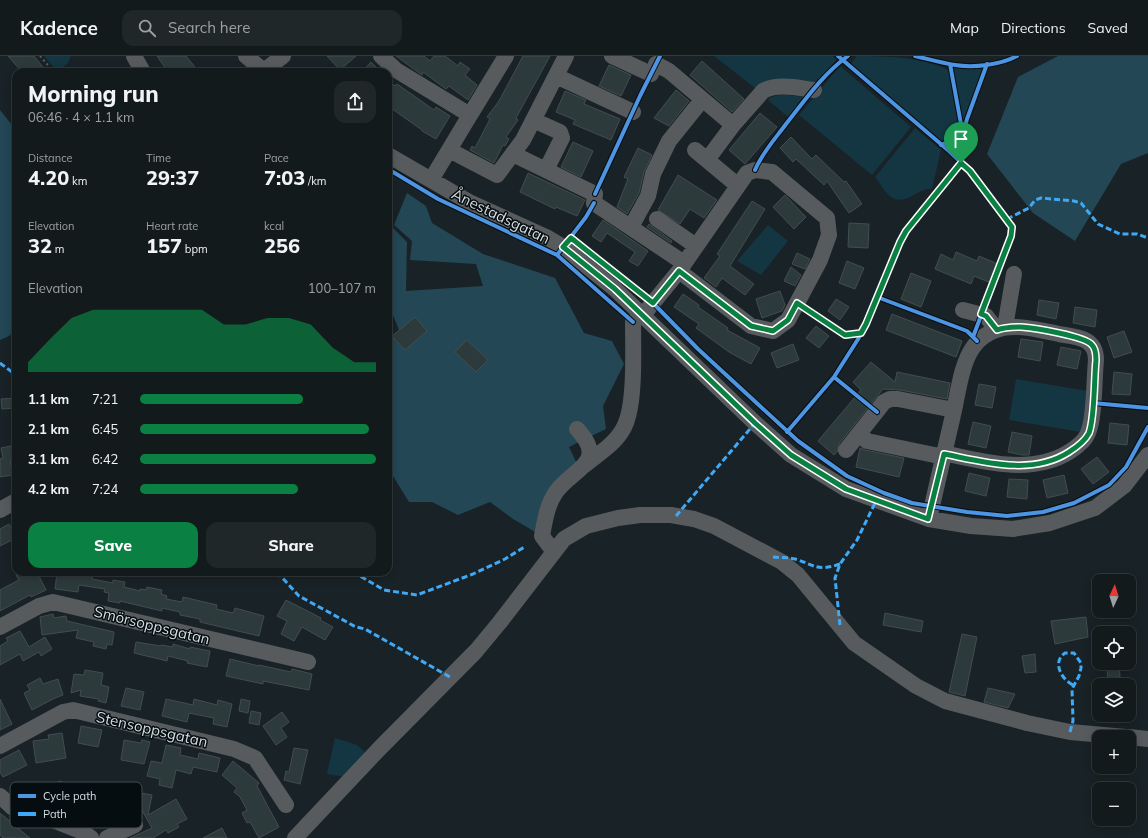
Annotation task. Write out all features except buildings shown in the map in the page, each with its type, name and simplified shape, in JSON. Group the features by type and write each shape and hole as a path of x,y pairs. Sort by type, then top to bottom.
{"street":[{"path":"134,56 141,68"},
{"path":"246,56 260,68"},
{"path":"270,68 283,56"},
{"path":"381,56 396,70 470,115"},
{"path":"431,180 506,56"},
{"path":"449,150 497,175 523,140 566,56"},
{"path":"612,56 653,69 669,71 733,125"},
{"path":"556,76 633,112"},
{"path":"707,160 733,125 763,91 768,88 777,87 814,90"},
{"path":"631,228 648,196 653,174 669,141 702,100"},
{"path":"534,120 562,134 562,138 546,170"},
{"path":"695,150 737,185"},
{"path":"513,154 595,194 594,203 631,228 682,267 751,326 773,331 788,320 820,260 829,235 827,218 772,172 755,170 747,173 737,185 682,267 638,318 632,393 624,429 610,445 557,490 549,504 542,536 554,552"},
{"name":"Ånestadsgatan","path":"392,157 469,202 546,237 563,247 593,270 638,318 791,455 846,489 928,519 971,526 1013,530 1050,523 1095,508 1124,486 1148,455"},
{"path":"656,219 696,246"},
{"path":"1001,328 1014,274"},
{"path":"964,310 986,316 1001,328"},
{"path":"861,431 863,437 867,441 944,456 994,463 1017,465 1044,462 1063,456 1085,439 1089,432 1092,416 1096,360 1096,352 1092,345 1086,340 1074,336 1021,327 1001,328 982,337 974,346 963,371 944,456 928,519"},
{"path":"846,450 884,402 890,398 954,410"},
{"path":"577,429 588,444 590,451 585,465"},
{"path":"0,510 12,503"},
{"path":"295,838 378,749 476,651 564,539 586,526 618,518 640,515 671,515 707,524 782,562 798,575 854,643 916,686 945,701 1027,723 1070,732 1092,734"},
{"name":"Smörsoppsgatan","path":"0,628 39,606 53,602 308,662"},
{"name":"Stensoppsgatan","path":"0,746 63,712 73,710 234,749 255,758 286,805"},
{"path":"1136,738 1148,739"},
{"path":"0,796 10,805"},
{"path":"73,828 92,838"},
{"path":"107,838 129,828"}],"path":[{"path":"40,56 50,68"}],"shaded area":[{"path":"44,56 71,56 68,63 62,68 54,68"},
{"path":"714,56 833,56 836,60 813,88 760,92"},
{"path":"857,56 905,58 940,66 951,71 950,64 987,64 963,133 951,72 959,130 952,139 942,141 851,64"},
{"path":"1058,56 1148,56 1148,153 1121,164 1075,241 1033,213 987,154 1018,77"},
{"path":"840,66 911,127 872,175 799,115"},
{"path":"787,95 805,97 788,117 768,100 774,96"},
{"path":"0,110 12,125 12,333 9,336 0,340"},
{"path":"915,128 941,150 932,189 923,190 900,200 895,199 887,194 875,177"},
{"path":"407,193 426,206 432,223 483,254 555,278 584,333 612,341 624,364 603,406 606,429 569,447 579,468 570,478 542,536 513,519 490,502 458,515 432,502 409,502 392,474 392,336 399,330 392,312 392,229 393,228 407,242 406,291 483,286 476,264 410,260 412,241 394,225"},
{"path":"768,225 788,241 761,275 737,261"},
{"path":"1016,379 1088,391 1081,432 1009,420"},
{"path":"335,738 357,745 366,753 347,777 327,774"}],"marked path":[{"path":"1007,219 1029,208 1035,200 1041,198 1074,201 1081,203 1098,224 1120,234 1137,234 1148,238"},
{"path":"0,363 12,372"},
{"path":"676,516 755,423"},
{"path":"840,625 835,578 840,564 857,540 876,501"},
{"path":"360,576 384,590 417,595 473,574 505,559 526,546"},
{"path":"773,557 792,558 821,568 840,564"},
{"path":"281,576 299,596 356,627 365,629 450,677"},
{"path":"1070,732 1073,721 1072,689 1079,676 1081,663 1074,653 1065,653 1059,661 1060,670 1065,679 1073,685"}],"cycle path":[{"path":"595,194 660,56"},
{"path":"838,56 949,151 970,171 1010,222 1012,227 1011,236 973,337"},
{"path":"755,170 769,146 807,97 822,79 848,56"},
{"path":"915,56 962,66 995,64 1017,56"},
{"path":"941,145 963,135 950,64"},
{"path":"787,432 834,377 867,325 899,242 906,231 961,163 963,133 987,64"},
{"path":"392,171 438,199 557,255 586,217 594,203"},
{"path":"571,238 653,303 698,349 798,441 847,476 884,493 912,503 967,512 1007,516 1043,512 1074,503 1109,485 1126,467 1148,427"},
{"path":"557,255 633,322"},
{"path":"877,297 967,331 977,341"},
{"path":"797,303 845,335 861,333"},
{"path":"834,377 877,412"},
{"path":"1093,403 1148,408"}],"route":[{"path":"961,163 970,171 1010,222 1012,227 1011,236 981,314 986,316 997,330 1005,327 1021,327 1074,336 1086,340 1092,345 1096,352 1096,360 1092,416 1089,432 1085,439 1063,456 1044,462 1017,465 994,463 944,454 928,519 846,489 791,455 755,423 615,289 563,247 571,238 653,303 679,271 751,326 773,331 788,320 797,303 845,335 861,333 906,231 961,163"}]}
